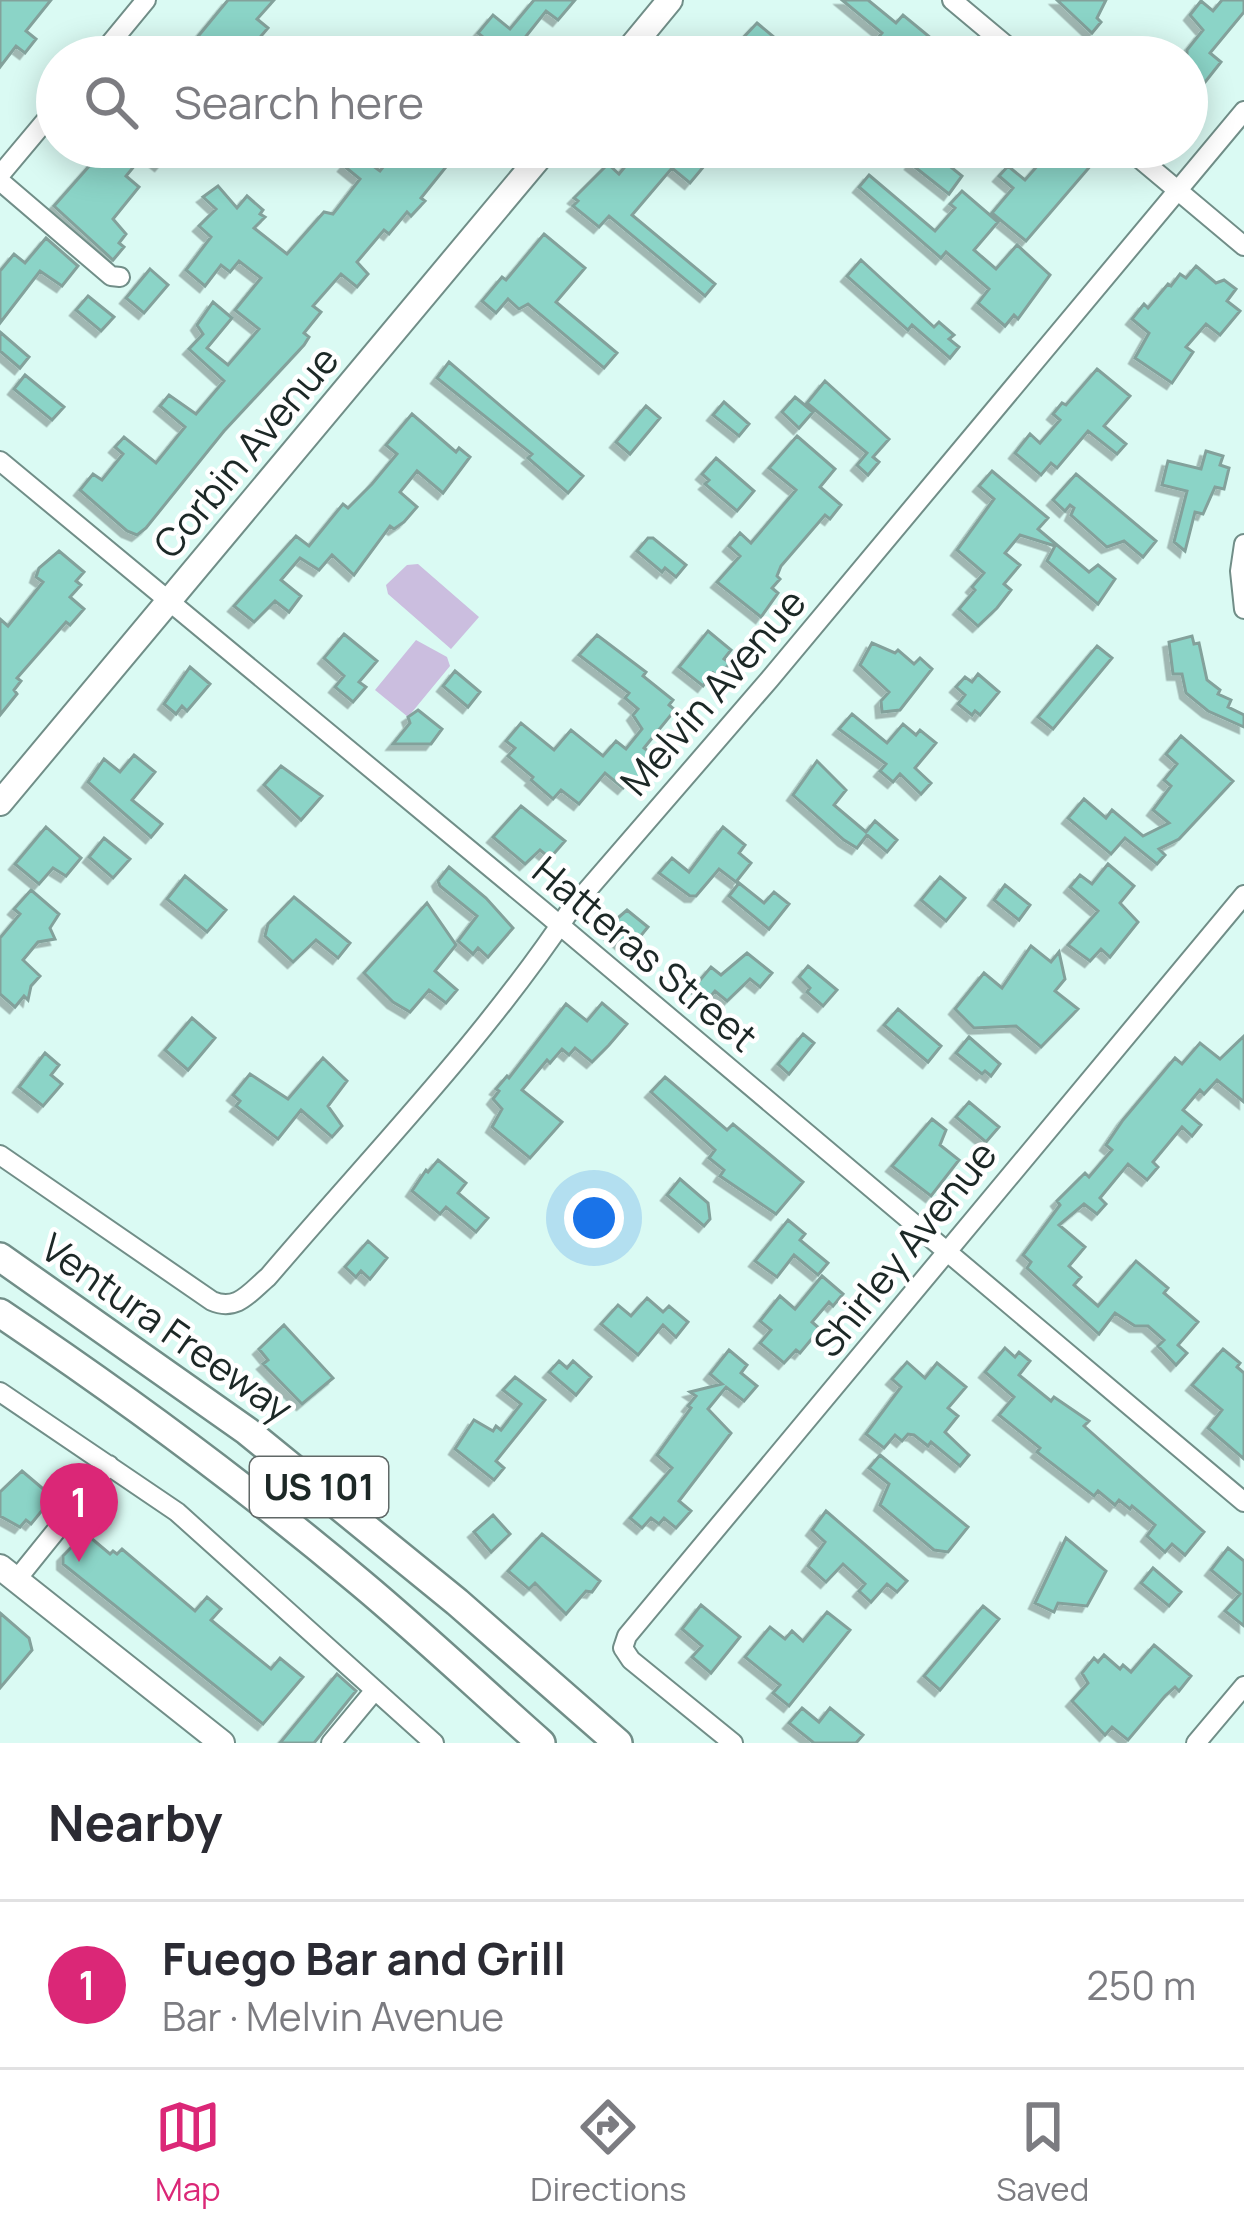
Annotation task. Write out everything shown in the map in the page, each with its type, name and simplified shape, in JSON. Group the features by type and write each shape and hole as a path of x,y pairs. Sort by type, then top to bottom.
{"highway":[{"name":"Ventura Freeway","path":"0,1257 172,1375 279,1456 441,1588 618,1743"},
{"name":"Ventura Freeway","path":"0,1313 90,1374 287,1523 363,1584 541,1743"}],"main road":[{"path":"640,36 670,0"},
{"name":"Corbin Avenue","path":"0,803 530,168"},
{"path":"8,1573 222,1743"}],"street":[{"path":"116,36 146,0"},
{"path":"952,0 995,36"},
{"name":"Melvin Avenue","path":"1208,153 1244,111"},
{"path":"36,133 0,178 111,276 119,277"},
{"path":"1151,168 1244,246"},
{"name":"Melvin Avenue","path":"0,1155 212,1301 226,1306 238,1303 268,1277 546,948 1196,168"},
{"name":"Hatteras Street","path":"0,461 1244,1502"},
{"path":"1244,544 1240,571 1244,609"},
{"name":"Shirley Avenue","path":"733,1743 631,1660 623,1648 627,1636 1244,895"},
{"path":"0,1392 177,1512 434,1743"},
{"path":"8,1573 109,1466"},
{"path":"1196,1743 1244,1686"},
{"path":"331,1743 375,1690"}],"shaded area":[{"path":"418,564 479,617 451,649 388,594 386,585 407,565"},
{"path":"416,640 447,657 450,666 408,717 375,690"}],"building":[{"path":"0,0 51,0 26,31 36,39 25,53 16,46 0,67"},
{"path":"228,0 274,0 257,19 268,28 261,36 198,36"},
{"path":"534,0 575,0 558,20 546,11 526,36 478,33 493,15 510,29"},
{"path":"842,0 868,0 896,23 903,15 928,36 880,36 882,33"},
{"path":"1057,0 1106,0 1097,18 1101,22 1092,33"},
{"path":"1222,0 1244,0 1244,12 1210,53 1221,62 1208,78 1208,36 1198,36 1203,30 1190,15 1201,1 1213,11"},
{"path":"757,23 773,36 745,36"},
{"path":"87,168 133,168 126,176 139,187 113,219 126,234 119,243 124,247 113,260 54,206"},
{"path":"346,168 445,168 411,216 407,212 389,234 384,230 357,262 368,274 357,287 341,274 313,306 321,312 304,333 309,337 304,345 224,431 146,528 137,535 127,531 80,490 93,474 102,480 123,454 115,447 124,437 156,463 185,427 160,406 169,395 196,414 224,381 189,349 203,334 197,325 213,302 232,318 207,348 228,365 259,329 235,310 261,278 239,261 230,272 221,265 205,286 186,270 211,237 199,226 216,209 203,197 218,186 237,208 247,196 265,217 254,228 287,254 324,212 333,214 360,179"},
{"path":"604,168 619,174 624,168 672,168 632,215 715,284 705,296 609,216 599,227 573,206 578,201 574,198"},
{"path":"672,168 702,168 690,183"},
{"path":"916,168 952,168 962,176 949,194"},
{"path":"1006,168 1025,180 1036,168 1089,168 1026,241 992,213 1013,188 999,176"},
{"path":"869,175 935,231 955,208 950,204 962,191 998,222 974,250 996,269 1017,245 1050,275 1018,319 1014,315 1005,326 978,303 989,289 946,252 941,258 859,187"},
{"path":"544,234 585,268 556,302 617,353 604,368 528,304 519,309 508,299 496,313 482,301"},
{"path":"46,238 78,266 62,286 40,271 0,323 0,271 14,254 25,263"},
{"path":"861,260 934,327 939,322 954,335 949,339 959,347 950,358 912,325 908,330 847,276"},
{"path":"1196,266 1216,283 1224,280 1236,289 1227,301 1240,311 1220,335 1206,324 1186,347 1193,352 1172,383 1135,358 1149,333 1132,319 1180,274 1186,278"},
{"path":"150,269 168,285 144,313 126,298"},
{"path":"88,296 114,317 101,331 76,310"},
{"path":"0,332 29,357 20,368 0,351"},
{"path":"449,362 583,476 568,493 528,458 532,454 437,378"},
{"path":"1097,369 1130,396 1104,426 1126,444 1117,454 1088,431 1057,468 1051,463 1041,475 1015,453 1030,434 1040,443 1060,420 1053,414"},
{"path":"25,375 64,407 52,420 14,389"},
{"path":"825,381 889,439 873,457 879,462 868,475 857,465 867,453 807,403"},
{"path":"795,397 813,412 799,428 782,412"},
{"path":"724,402 749,424 739,436 713,415"},
{"path":"646,406 660,418 630,454 616,442"},
{"path":"412,414 456,452 459,448 470,457 443,493 417,471 400,492 417,507 404,522 394,529 390,526 354,575 332,555 319,570 300,558 281,580 301,596 289,612 275,601 254,622 234,606 296,536 309,546 343,504 348,508 372,484 397,454 386,445"},
{"path":"797,436 835,469 820,487 841,505 830,519 825,515 781,566 780,579 772,588 778,593 761,617 717,582 740,556 729,546 740,533 751,543 796,490 769,468"},
{"path":"1206,451 1223,456 1220,465 1229,468 1224,489 1215,487 1203,514 1195,512 1185,551 1174,542 1187,491 1162,485 1168,461 1201,469"},
{"path":"716,458 754,491 737,511 705,484 709,480 702,474"},
{"path":"992,471 1048,518 1038,529 1089,572 1098,565 1115,579 1098,604 1047,561 1055,546 1020,535 1005,553 1020,565 1004,584 1011,590 997,608 978,626 959,609 984,573 957,550 994,499 979,486"},
{"path":"1076,474 1156,541 1143,557 1124,541 1107,547 1071,515 1074,508 1070,505 1065,511 1053,500"},
{"path":"648,538 686,565 676,577 665,568 662,572 637,551"},
{"path":"59,551 84,572 76,581 81,585 70,597 84,609 70,625 66,622 17,678 21,681 14,690 17,694 0,715 0,619 8,626 43,582 36,577 39,568"},
{"path":"708,631 731,650 724,659 730,663 703,686 679,667"},
{"path":"344,634 377,661 359,682 366,687 353,702 335,687 344,676 324,658"},
{"path":"597,635 646,672 643,676 673,700 669,705 675,710 644,748 657,758 637,783 632,778 623,788 605,773 579,804 561,790 553,799 508,756 515,748 506,741 521,723 554,750 571,730 603,756 616,741 626,749 642,729 633,715 638,709 625,698 629,693 579,655"},
{"path":"1192,636 1194,644 1199,643 1207,680 1220,690 1218,694 1231,700 1228,707 1244,715 1244,727 1208,711 1186,693 1182,674 1173,674 1169,642"},
{"path":"872,643 895,653 898,650 914,664 920,658 932,669 900,710 882,712 881,701 889,692 860,665"},
{"path":"1097,646 1112,658 1053,729 1038,717"},
{"path":"190,667 210,684 187,711 182,706 176,714 164,704"},
{"path":"455,671 480,692 468,707 443,686"},
{"path":"978,674 999,692 980,715 975,711 972,715 958,704 965,695 956,687 965,677 972,682"},
{"path":"418,710 442,729 431,744 393,744 410,723 408,717"},
{"path":"852,714 887,743 903,724 936,743 915,768 931,783 921,794 900,774 893,782 880,771 886,764 839,729"},
{"path":"1181,736 1233,781 1179,839 1159,849 1165,855 1157,864 1125,838 1111,854 1068,818 1084,799 1106,818 1112,810 1143,836 1169,823 1153,810 1171,786 1164,780 1177,764 1166,754"},
{"path":"134,755 155,772 132,800 162,824 151,837 88,782 104,759 120,772"},
{"path":"817,761 846,790 834,805 866,832 875,821 897,840 887,852 867,835 857,848 793,795"},
{"path":"281,766 322,796 301,820 264,785"},
{"path":"521,806 565,841 550,858 540,850 525,864 493,837"},
{"path":"46,827 81,858 66,876 53,868 39,884 15,864"},
{"path":"723,827 745,845 739,853 751,863 736,882 719,869 696,896 690,896 659,873 672,858 689,872"},
{"path":"104,838 130,859 113,878 89,857"},
{"path":"1108,864 1134,886 1120,903 1138,922 1110,957 1101,949 1090,961 1068,945 1098,911 1070,887 1080,875 1092,884"},
{"path":"449,867 513,928 488,957 478,948 473,954 458,941 477,916 440,886 438,881"},
{"path":"185,876 226,910 207,932 167,899"},
{"path":"940,877 965,898 946,921 921,900"},
{"path":"739,883 764,903 774,892 789,904 769,929 729,896"},
{"path":"1005,885 1030,905 1019,920 994,900"},
{"path":"31,890 59,914 50,928 55,939 38,942 23,960 40,976 28,1000 24,996 15,1007 0,994 0,938 20,914 14,909"},
{"path":"294,897 350,943 338,958 316,940 293,962 265,936 268,924"},
{"path":"427,903 456,945 435,971 457,990 446,1003 429,990 410,1012 364,973"},
{"path":"627,910 648,927 629,950 605,929"},
{"path":"1031,946 1051,962 1059,952 1065,979 1055,991 1078,1009 1041,1047 1016,1026 974,1028 955,1009 984,973 1002,988"},
{"path":"747,953 772,973 760,987 750,979 727,1001 715,991 709,998 695,986 711,967 721,975"},
{"path":"808,966 837,990 823,1006 799,977"},
{"path":"602,1003 627,1024 609,1045 592,1062 575,1048 569,1055 562,1049 522,1090 562,1122 530,1158 492,1127 502,1109 493,1099 496,1089 566,1004 587,1021"},
{"path":"898,1009 941,1046 928,1062 884,1025"},
{"path":"192,1018 215,1038 188,1070 165,1050"},
{"path":"803,1034 814,1043 789,1074 778,1064"},
{"path":"1244,1036 1244,1102 1217,1080 1204,1094 1200,1090 1183,1110 1201,1125 1192,1136 1182,1127 1153,1162 1158,1167 1147,1180 1128,1164 1100,1198 1106,1204 1097,1214 1084,1204 1059,1225 1085,1247 1069,1266 1081,1277 1074,1285 1098,1306 1136,1261 1198,1322 1178,1345 1187,1353 1176,1365 1158,1346 1164,1340 1148,1326 1135,1326 1115,1313 1099,1334 1027,1268 1031,1262 1023,1255 1060,1205 1057,1201 1085,1173 1089,1177 1112,1150 1106,1145 1123,1120 1175,1058 1182,1064 1200,1043 1220,1059"},
{"path":"969,1037 1000,1064 991,1076 956,1053"},
{"path":"45,1053 59,1065 51,1075 62,1084 43,1106 19,1087"},
{"path":"323,1058 347,1081 328,1106 342,1126 332,1137 301,1110 278,1139 236,1106 240,1101 233,1095 250,1074 288,1099"},
{"path":"665,1077 727,1130 733,1124 803,1182 776,1214 720,1176 724,1170 709,1158 715,1150 651,1092"},
{"path":"969,1102 999,1127 986,1142 956,1117"},
{"path":"932,1119 946,1130 940,1145 959,1160 931,1196 892,1166"},
{"path":"438,1160 466,1183 458,1193 488,1218 476,1232 446,1207 440,1214 412,1191"},
{"path":"680,1179 708,1203 710,1219 704,1226 667,1195"},
{"path":"788,1220 805,1234 800,1240 828,1263 818,1275 794,1255 777,1277 755,1261"},
{"path":"368,1241 387,1258 370,1279 361,1271 356,1277 345,1267"},
{"path":"822,1276 843,1294 812,1322 820,1329 800,1353 796,1350 784,1363 760,1343 771,1330 760,1321 780,1296 795,1309"},
{"path":"647,1298 663,1312 669,1306 688,1322 676,1337 663,1325 638,1355 601,1324 618,1305 631,1316"},
{"path":"284,1325 333,1378 302,1404 263,1364 268,1360 259,1349"},
{"path":"1005,1348 1030,1361 1019,1375 1051,1401 1054,1397 1089,1421 1084,1426 1204,1532 1185,1555 1172,1544 1165,1552 1147,1536 1155,1525 1132,1506 1119,1500 1115,1505 1098,1491 1094,1496 999,1415 1014,1397 985,1372"},
{"path":"1223,1349 1244,1373 1244,1459 1208,1428 1222,1410 1192,1385"},
{"path":"729,1350 747,1365 741,1373 757,1386 744,1401 726,1387 708,1409 731,1433 679,1501 691,1511 676,1528 664,1518 659,1524 651,1518 642,1528 630,1518 672,1468 657,1455 691,1408 696,1396 690,1392 722,1384 710,1374"},
{"path":"559,1361 567,1368 573,1361 591,1377 576,1395 549,1372"},
{"path":"907,1362 925,1378 937,1363 966,1387 948,1408 958,1416 945,1432 969,1455 960,1466 931,1442 928,1446 914,1435 902,1441 895,1435 884,1448 866,1434 901,1387 892,1379"},
{"path":"515,1377 545,1400 496,1461 504,1468 494,1480 455,1449 474,1420 493,1431 496,1426 501,1430 521,1404 503,1390"},
{"path":"880,1455 968,1527 948,1552 934,1550 880,1505 889,1484 869,1468"},
{"path":"22,1471 48,1493 44,1498 49,1502 31,1524 26,1520 20,1527 0,1516 0,1492"},
{"path":"826,1511 907,1581 897,1592 887,1584 871,1602 859,1591 865,1584 843,1564 826,1582 808,1566 825,1542 812,1530"},
{"path":"493,1515 510,1534 491,1552 474,1532"},
{"path":"85,1533 110,1554 122,1549 195,1611 207,1597 221,1609 211,1620 271,1669 280,1658 303,1677 263,1724 63,1564 63,1556"},
{"path":"542,1534 600,1581 566,1614 535,1583 529,1589 508,1571"},
{"path":"1066,1538 1106,1571 1087,1606 1058,1603 1054,1612 1035,1603"},
{"path":"1228,1548 1244,1561 1244,1626 1225,1611 1240,1594 1211,1570"},
{"path":"1153,1568 1181,1592 1169,1606 1141,1583"},
{"path":"701,1605 740,1637 711,1673 692,1657 702,1646 682,1629"},
{"path":"983,1606 999,1619 940,1690 924,1676"},
{"path":"827,1612 850,1630 789,1706 773,1693 780,1685 745,1657 770,1627 785,1639 792,1631 803,1641"},
{"path":"0,1613 29,1638 32,1650 0,1688"},
{"path":"1154,1645 1191,1676 1179,1691 1175,1687 1165,1696 1128,1740 1112,1727 1105,1735 1072,1701 1088,1683 1082,1673 1094,1658 1098,1662 1104,1655 1131,1672"},
{"path":"337,1674 356,1691 314,1743 280,1743"},
{"path":"802,1708 819,1722 830,1708 863,1735 856,1743 814,1743 789,1723"}],"place":[{"name":"Fuego Bar and Grill","path":"79,1562"}]}
